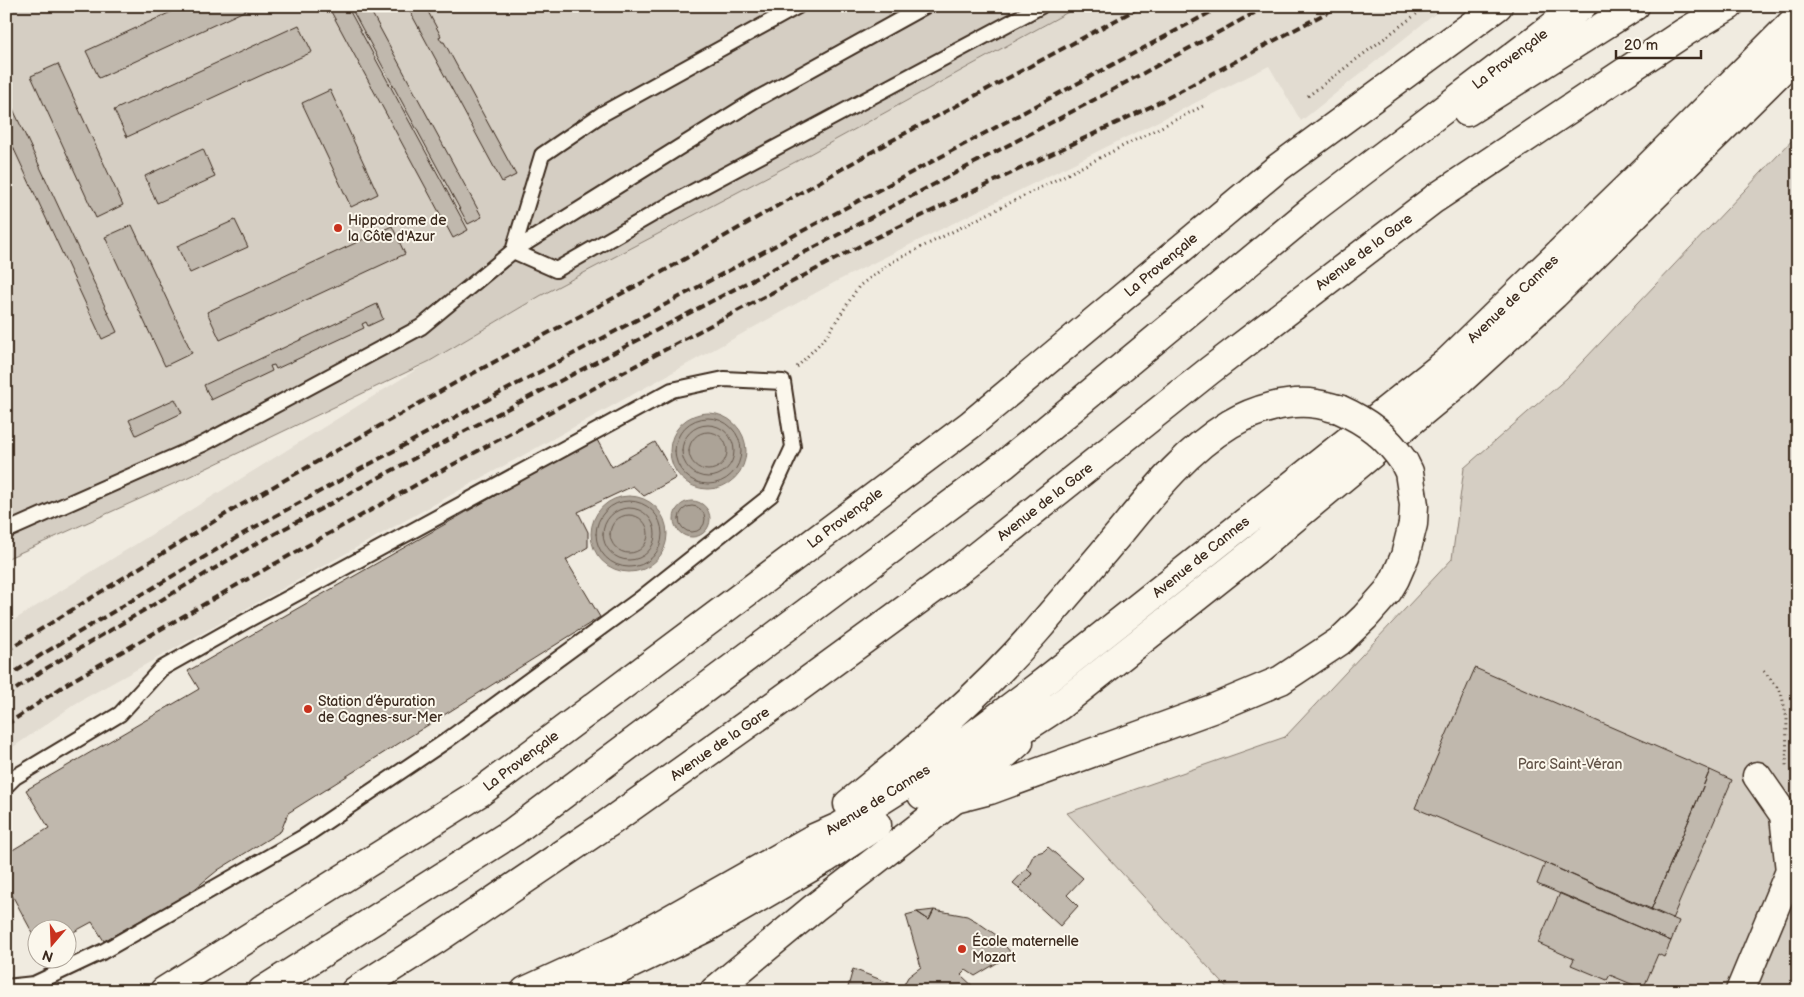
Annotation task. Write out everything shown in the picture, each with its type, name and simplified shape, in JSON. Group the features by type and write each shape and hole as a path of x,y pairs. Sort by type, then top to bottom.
{"main road":[{"name":"La Provençale","path":"164,991 479,793 970,425 1279,167 1498,6"},
{"name":"La Provençale","path":"262,991 529,820 1005,464 1313,209 1582,6"},
{"path":"1313,209 1634,6"},
{"name":"Avenue de la Gare","path":"355,991 437,939 608,824 958,571 1209,371 1434,199 1685,32 1729,6"},
{"name":"Avenue de Cannes","path":"525,991 619,948 814,838 847,822 918,777 1044,682 1447,362 1648,167 1798,17"},
{"name":"Avenue de Cannes","path":"575,991 708,927 825,859 1059,706 1257,549 1461,380 1554,295 1798,54"},
{"path":"814,838 830,818 926,740 979,691 1036,632 1173,470 1209,438 1232,423 1254,413 1276,406 1295,403 1316,404 1356,417 1380,433 1393,446 1409,472 1414,505 1413,524 1405,556 1388,591 1340,641 1281,680 1212,709 990,790 955,798"},
{"path":"714,991 814,908 955,798 1059,706"},
{"path":"1740,991 1790,871 1784,815 1763,785"},
{"path":"738,991 751,962"}],"lane":[{"path":"513,251 542,155 602,114 798,6"},
{"path":"6,531 203,444 421,327 513,251 755,100 925,6"},
{"path":"513,251 556,270 674,202 1041,6"},
{"path":"6,786 15,777 120,714 161,669 254,616 672,390 724,379 783,382 793,447 771,495 640,599 446,741 305,836 102,952 34,984 6,987"}],"path":[{"path":"1308,96 1427,6"},
{"path":"783,382 826,337 859,286 892,262 1205,105"},
{"path":"1763,785 1786,770 1787,719 1781,692 1764,671"}],"shaded area":[{"path":"1079,6 1445,6 1301,121 1269,66 839,280 78,702 6,752 6,625 430,361 540,296 797,161"}],"green space":[{"name":"Hippodrome de la Côte d'Azur","path":"6,6 1079,6 797,161 540,296 430,361 182,480 6,559"},
{"name":"Parc Saint-Véran","path":"1798,134 1798,991 1230,991 1067,813 1285,737 1452,559 1464,468 1567,378"}],"water":[{"path":"708,413 722,416 735,424 743,437 746,451 743,465 735,478 722,486 708,489 694,486 681,478 673,465 670,451 673,437 681,424 694,416"},
{"path":"629,496 643,499 656,507 664,520 667,534 664,548 656,561 643,569 629,572 615,569 602,561 594,548 591,534 594,520 602,507 615,499"},
{"path":"692,501 699,502 705,506 709,512 709,526 705,532 699,536 692,537 685,536 679,532 675,526 674,519 675,512 679,506 685,502"}],"building":[{"path":"184,6 255,6 99,78 86,51"},
{"path":"328,6 347,6 468,230 453,238"},
{"path":"350,6 368,6 482,217 468,224"},
{"path":"407,6 425,6 441,36 439,37 444,42 516,175 502,182"},
{"path":"299,25 312,52 127,137 114,110"},
{"path":"58,64 123,205 96,218 31,76"},
{"path":"330,90 378,194 351,207 302,103"},
{"path":"6,94 117,332 102,339 6,132"},
{"path":"203,149 215,177 157,203 145,176"},
{"path":"235,220 248,247 190,273 177,246"},
{"path":"132,225 192,353 165,366 105,237"},
{"path":"392,226 405,254 220,340 207,312"},
{"path":"377,304 383,319 368,326 366,322 362,324 364,328 276,369 274,365 270,366 272,371 211,400 204,385"},
{"path":"175,399 182,413 136,435 129,420"},
{"name":"Station d’épuration de Cagnes-sur-Mer","path":"596,438 612,467 655,442 676,478 644,496 633,486 578,512 588,532 588,547 566,560 600,617 288,813 281,831 218,870 191,892 104,941 92,922 78,930 78,920 28,920 28,925 6,884 6,854 49,828 26,790 199,689 188,671"},
{"path":"1475,668 1710,770 1651,910 1415,808"},
{"path":"1710,770 1732,780 1672,919 1651,910"},
{"path":"1048,847 1083,878 1067,895 1078,906 1060,926 1019,888 1032,874 1027,868 1034,854 1044,851"},
{"path":"1545,863 1679,921 1671,941 1537,884"},
{"path":"1027,868 1032,874 1019,888 1013,883"},
{"path":"1560,893 1671,941 1664,957 1658,954 1643,989 1610,975 1607,980 1571,965 1574,959 1538,943"},
{"path":"934,910 929,920 917,912"},
{"name":"École maternelle Mozart","path":"934,910 967,916 976,921 996,935 1012,954 975,976 966,970 961,975 978,991 853,991 848,987 853,969 902,988 908,977 921,967 906,915 917,912 929,920"}],"railway":[{"path":"6,651 234,509 455,383 662,272 889,142 1142,6"},
{"path":"6,678 246,532 461,414 1222,6"},
{"path":"6,696 45,669 254,545 463,432 1077,109 1267,6"},
{"path":"6,725 68,683 237,585 439,472 694,334 871,240 1152,106 1339,6"}],"place":[{"name":"Hippodrome de la Côte d'Azur","path":"338,228"},
{"name":"Station d’épuration de Cagnes-sur-Mer","path":"308,709"},
{"name":"École maternelle Mozart","path":"962,949"}]}
